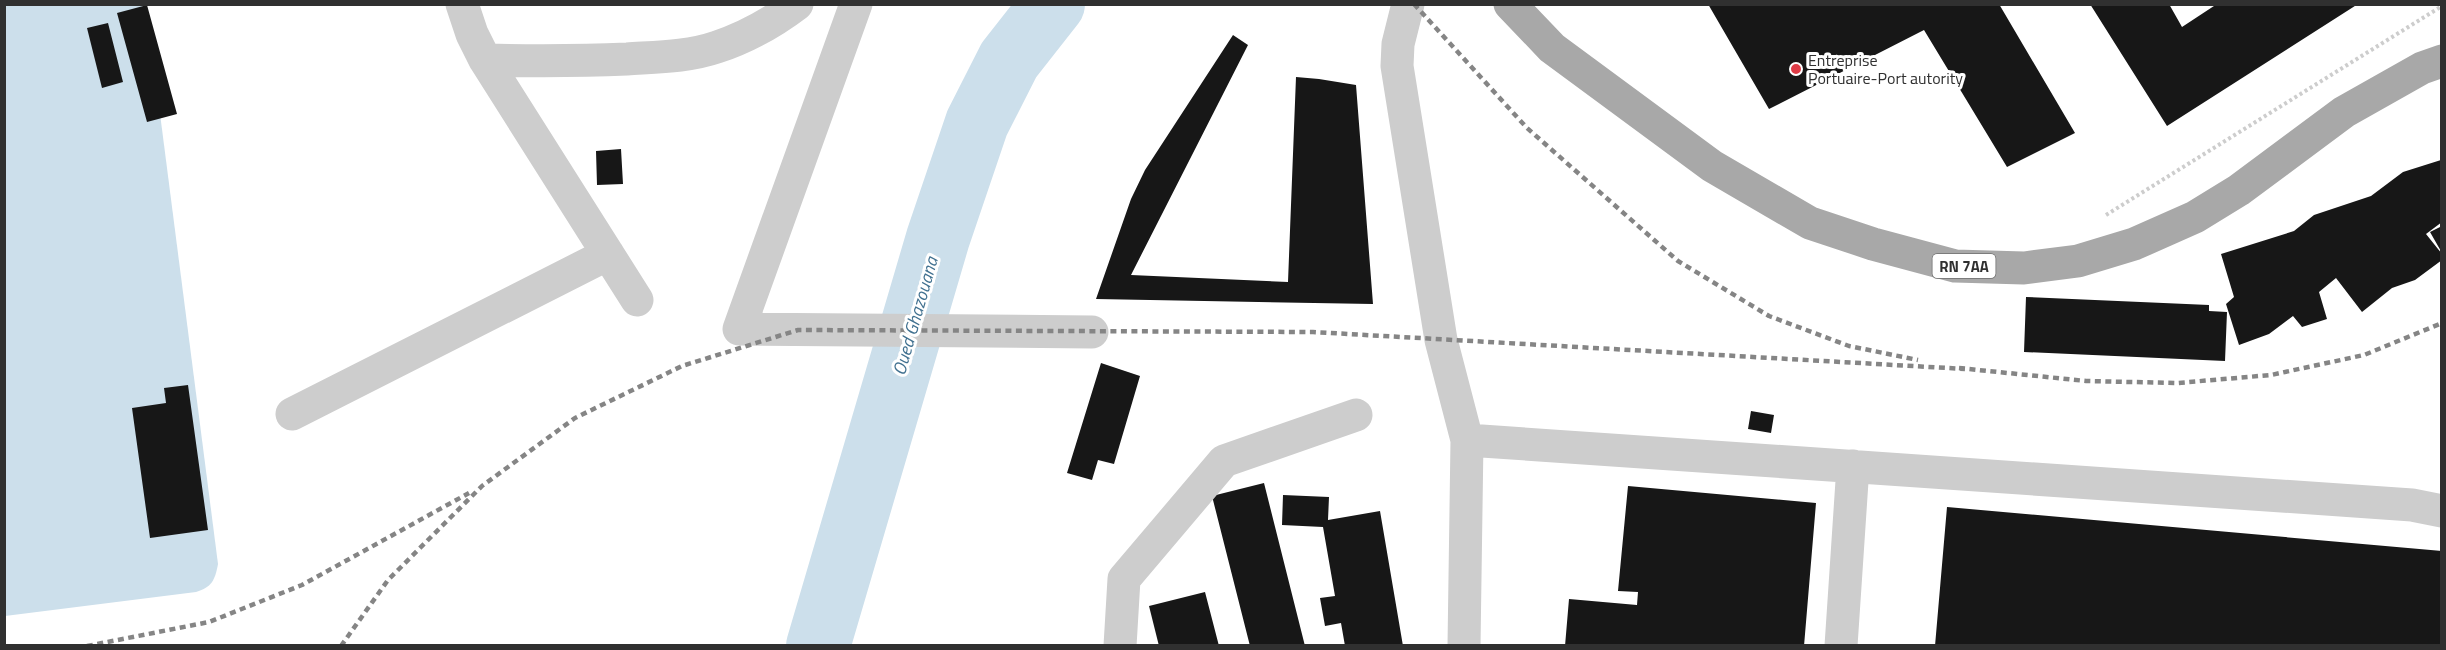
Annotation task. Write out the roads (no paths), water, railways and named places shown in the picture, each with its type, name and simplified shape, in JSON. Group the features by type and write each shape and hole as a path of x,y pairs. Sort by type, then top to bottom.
{"main road":[{"name":"RN 7AA","path":"1510,4 1552,48 1712,166 1810,223 1873,244 1955,266 2024,268 2078,261 2134,244 2195,217 2240,190 2344,112 2422,68 2442,61"}],"street":[{"path":"462,4 472,34 485,60 637,300"},
{"path":"485,60 569,61 685,55 715,48 744,37 772,23 797,4"},
{"path":"856,4 739,329 1092,332"},
{"path":"1408,4 1398,44 1396,66 1441,340 1467,440 1464,645"},
{"path":"292,414 608,254"},
{"path":"1120,645 1124,579 1224,461 1356,415"},
{"path":"1467,440 2412,505 2442,511"},
{"path":"1841,645 1853,466"}],"water":[{"path":"4,5 146,5 218,564 212,582 206,588 196,592 5,616"}],"waterway":[{"name":"Oued Ghazouana","path":"818,646 938,238 977,123 1009,60 1053,4"}],"railway":[{"path":"1414,4 1527,128 1678,261 1769,316 1849,346 1918,360"},
{"path":"1959,368 2086,381 2178,383 2271,375 2364,355 2442,323"},
{"path":"341,646 388,580 482,486 575,418 682,366 798,330 1313,332 1965,369"},
{"path":"87,646 209,622 302,585 469,493"}],"place":[{"name":"Entreprise Portuaire-Port autority","path":"1796,69"}]}
